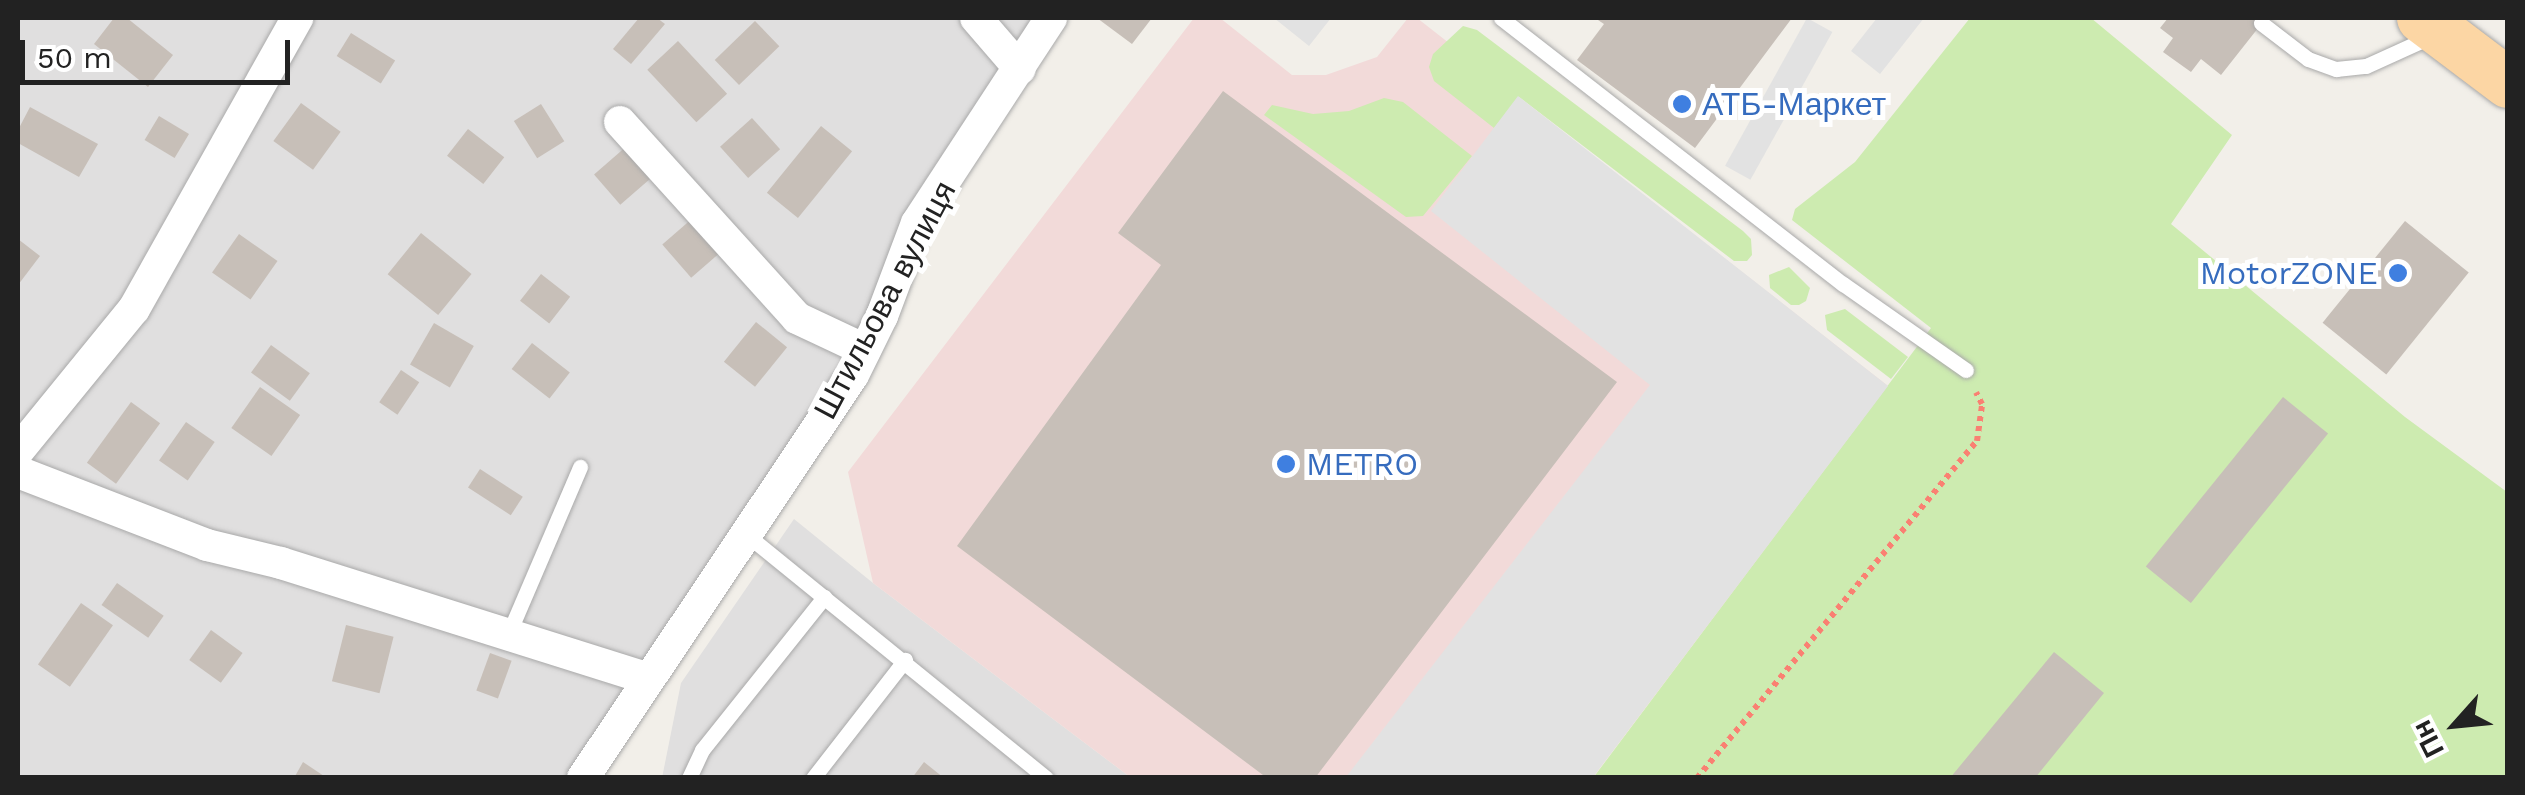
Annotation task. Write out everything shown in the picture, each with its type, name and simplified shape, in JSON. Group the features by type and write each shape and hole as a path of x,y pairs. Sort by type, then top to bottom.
{"main road":[{"path":"2431,24 2508,83"}],"street":[{"path":"18,451 134,309 297,18"},
{"path":"976,18 1020,68"},
{"name":"Штильова вулиця","path":"583,778 747,536 866,350 916,224 1051,18"},
{"path":"620,122 798,318 866,350"},
{"path":"18,472 207,546 281,563 648,679"}],"lane":[{"path":"1502,18 1843,284 1966,370"},
{"path":"2261,23 2308,59 2336,69 2366,66 2431,24"},
{"path":"508,635 580,467"},
{"path":"747,536 905,660 1046,778"},
{"path":"690,778 702,750 824,597"},
{"path":"813,778 905,660"}],"path":[{"path":"1697,778 1976,441 1982,404 1966,370"}],"shaded area":[{"path":"18,18 1051,18 882,316 583,778 18,777"},
{"path":"1194,18 1220,18 1292,75 1326,75 1377,57 1408,18 1417,18 1888,386 1593,777 1130,777 873,583 848,472"},
{"path":"1274,18 1331,18 1309,46"},
{"path":"1807,18 1832,32 1750,180 1725,166"},
{"path":"1877,18 1924,18 1880,74 1851,51"},
{"path":"1518,96 1888,386 1593,777 1346,777 1650,385 1431,211"},
{"path":"794,519 1130,777 662,778 681,683"}],"green space":[{"path":"1970,18 2091,18 2232,135 2171,224 2405,417 2507,492 2507,777 1593,778 1931,328 1792,220 1795,209 1855,162"},
{"path":"1463,26 1477,30 1743,231 1751,239 1752,255 1747,261 1734,261 1519,97 1494,128 1434,81 1429,67 1433,54"},
{"path":"1384,98 1403,102 1472,156 1423,216 1406,217 1264,115 1272,105 1313,114 1349,111"},
{"path":"1789,267 1810,288 1806,301 1799,305 1791,305 1770,288 1769,275"},
{"path":"1845,309 1908,357 1891,379 1827,330 1825,315"}],"building":[{"path":"114,18 127,18 173,55 148,87 94,44"},
{"path":"639,18 657,18 665,24 631,64 613,49"},
{"path":"1097,18 1152,18 1132,44"},
{"name":"АТБ-Маркет","path":"1595,18 1792,18 1695,148 1577,60 1604,24"},
{"path":"2168,18 2266,18 2221,75 2201,59 2191,72 2163,52 2173,38 2160,28"},
{"path":"755,21 779,46 739,85 715,60"},
{"path":"351,33 395,61 381,83 337,56"},
{"path":"678,41 727,94 696,122 647,70"},
{"name":"METRO","path":"1223,91 1617,382 1315,778 1267,778 957,546 1161,265 1118,233"},
{"path":"301,103 341,132 313,170 273,141"},
{"path":"541,104 564,141 537,158 514,121"},
{"path":"30,107 98,144 79,177 18,143 18,130"},
{"path":"159,116 189,134 175,158 145,140"},
{"path":"752,118 780,149 748,178 720,147"},
{"path":"821,126 852,151 798,218 767,193"},
{"path":"468,129 504,157 483,184 447,156"},
{"path":"628,145 654,175 620,205 594,175"},
{"path":"694,217 723,250 691,278 662,245"},
{"path":"2405,221 2469,273 2386,374 2323,323"},
{"path":"421,233 472,274 438,315 388,274"},
{"path":"239,234 278,261 251,299 212,273"},
{"path":"18,239 40,256 18,285"},
{"path":"541,274 570,297 549,324 520,301"},
{"path":"756,322 787,347 755,387 724,362"},
{"path":"434,323 474,346 450,388 410,365"},
{"path":"532,343 570,373 550,399 512,369"},
{"path":"271,345 310,373 290,401 251,373"},
{"path":"401,370 419,382 397,415 379,402"},
{"path":"260,387 300,415 271,456 231,428"},
{"path":"2283,397 2328,434 2191,603 2146,566"},
{"path":"131,402 160,423 116,484 87,463"},
{"path":"186,422 215,442 188,481 159,461"},
{"path":"480,469 523,497 511,515 468,487"},
{"path":"117,583 164,616 148,638 102,605"},
{"path":"81,603 113,625 70,687 38,664"},
{"path":"346,625 394,637 380,693 332,681"},
{"path":"211,630 243,653 221,683 189,660"},
{"path":"2054,652 2104,693 2035,778 1950,778"},
{"path":"490,653 512,661 498,698 476,691"},
{"path":"303,762 327,778 294,778"},
{"path":"924,762 944,778 912,778"}],"place":[{"name":"АТБ-Маркет","path":"1682,104"},
{"name":"MotorZONE","path":"2398,273"},
{"name":"METRO","path":"1286,464"}]}
